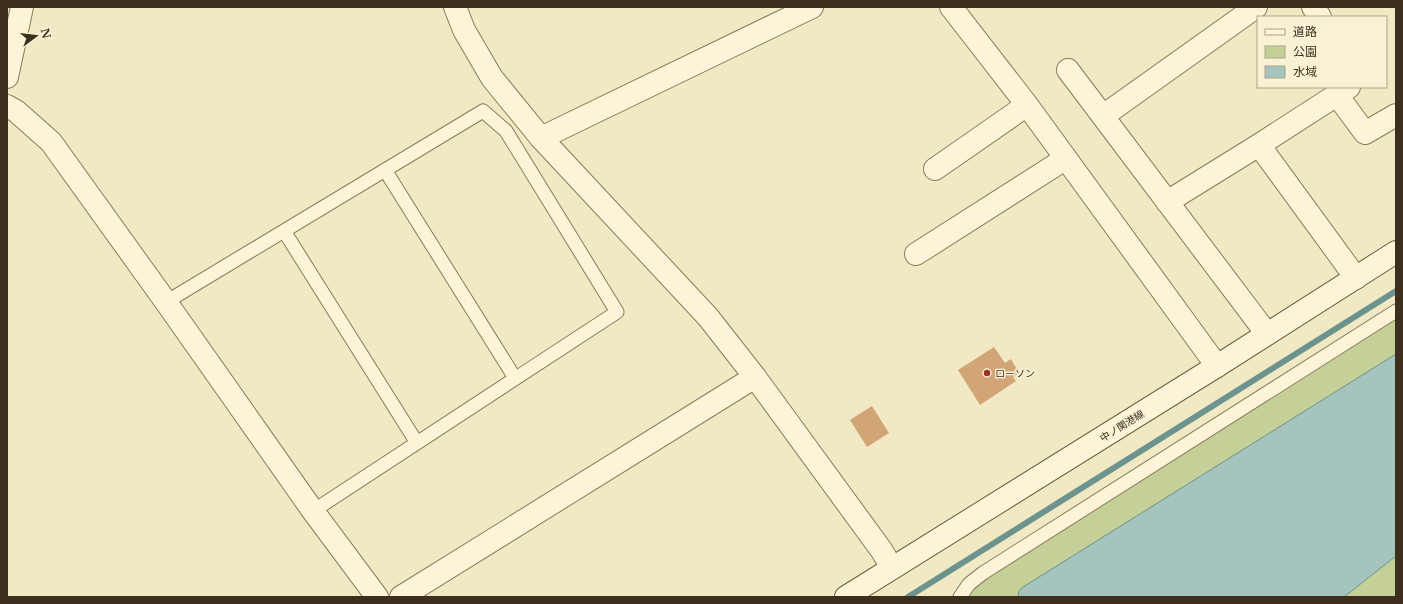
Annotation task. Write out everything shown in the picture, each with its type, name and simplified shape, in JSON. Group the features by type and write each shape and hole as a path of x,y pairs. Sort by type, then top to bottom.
{"street":[{"path":"7,77 22,7"},
{"path":"455,7 464,30 492,78 541,138 708,317 755,377 882,551 892,568"},
{"path":"541,138 812,7"},
{"path":"951,7 1027,105 1217,366"},
{"path":"1103,116 1256,7"},
{"path":"1313,7 1319,16"},
{"path":"1068,70 1267,334"},
{"path":"1167,202 1343,91 1365,134 1396,115"},
{"path":"935,169 1027,105"},
{"path":"7,106 16,111 50,142 166,302 313,511 377,597"},
{"path":"1259,145 1356,278"},
{"path":"916,254 1065,159"},
{"name":"中ノ関港線","path":"846,597 1217,366 1396,252"},
{"path":"401,597 755,377"}],"lane":[{"path":"166,302 483,111 506,131 617,312 313,511"},
{"path":"385,170 515,378"},
{"path":"284,231 417,443"},
{"path":"960,597 970,584 983,573 1396,311"}],"green space":[{"path":"1396,319 1396,354 1019,591 1018,597 969,597 976,587 996,573"},
{"path":"1396,556 1396,597 1344,597"}],"water":[{"path":"1396,354 1396,556 1344,597 1018,597 1019,591 1023,587"}],"building":[{"path":"994,347 1005,363 1011,359 1019,373 1013,377 1016,381 980,405 958,370"},
{"path":"872,406 889,433 867,447 850,420"}],"waterway":[{"path":"908,597 1396,291"}],"place":[{"name":"ローソン","path":"987,373"}]}
